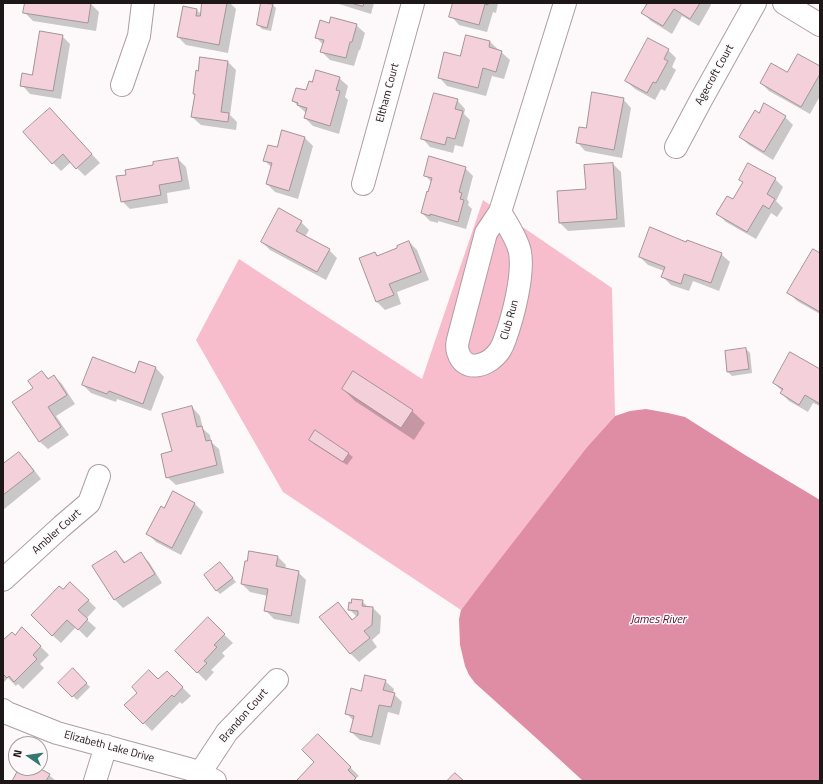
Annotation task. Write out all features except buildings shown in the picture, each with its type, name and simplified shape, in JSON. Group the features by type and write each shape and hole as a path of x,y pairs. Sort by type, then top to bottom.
{"street":[{"path":"122,85 139,36 143,3"},
{"name":"Eltham Court","path":"363,184 413,3"},
{"name":"Club Run","path":"500,212 511,230 520,251 521,264 517,292 509,328 501,350 490,361 477,366 468,364 461,360 457,351 458,340 486,233 500,212 565,3"},
{"name":"Agecroft Court","path":"676,146 755,3"},
{"path":"784,3 820,25"},
{"name":"Ambler Court","path":"3,580 89,503 99,476"},
{"name":"Brandon Court","path":"208,777 227,732 277,680"},
{"name":"Elizabeth Lake Drive","path":"3,710 57,733 190,769 208,777"},
{"path":"95,781 106,746"}],"shaded area":[{"path":"483,200 612,288 615,416 587,447 461,610 283,492 196,340 239,259 422,379"}],"water":[{"name":"James River","path":"646,409 685,417 820,500 820,781 583,781 475,683 469,675 465,666 460,645 459,619 461,610 587,447 615,416 630,411"}]}
